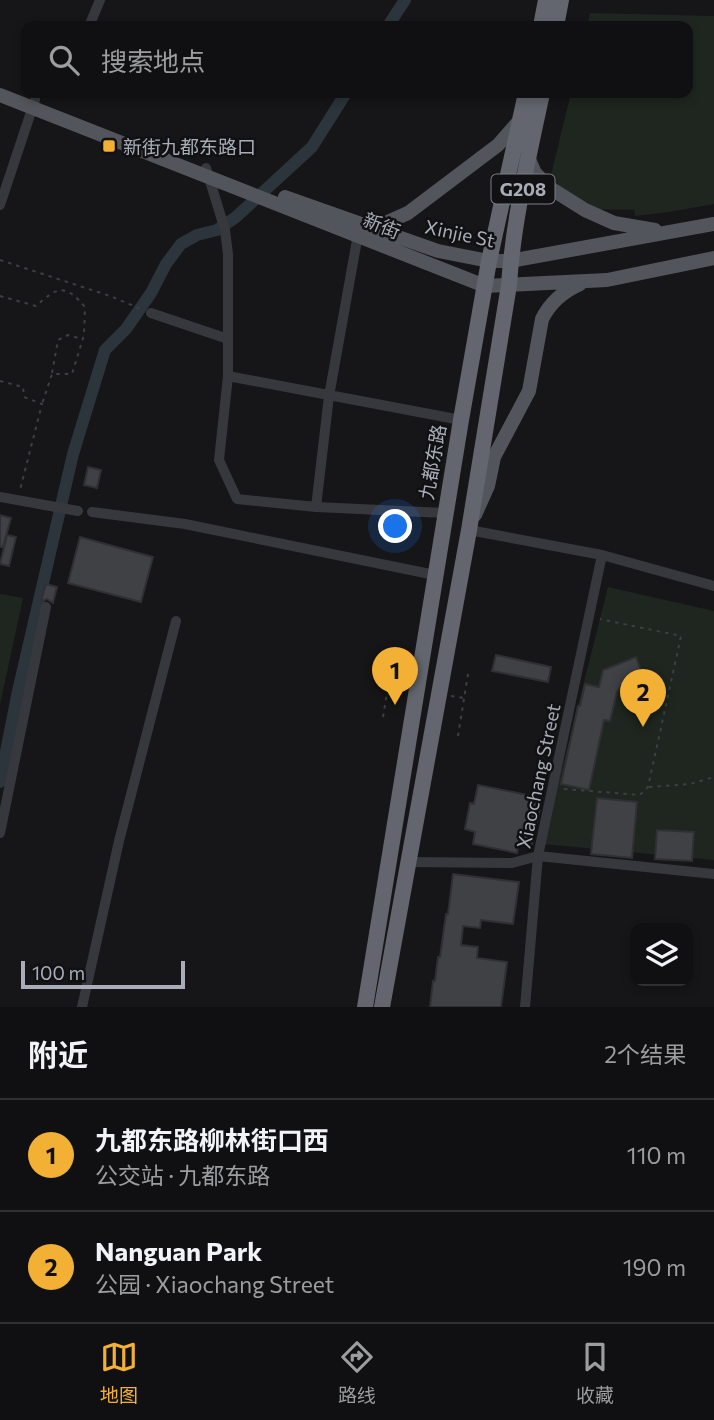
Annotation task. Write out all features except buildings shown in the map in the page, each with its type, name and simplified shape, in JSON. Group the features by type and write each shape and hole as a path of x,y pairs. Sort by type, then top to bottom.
{"highway":[{"path":"542,21 546,0"},
{"path":"557,21 561,0"},
{"name":"九都东路","path":"365,1007 461,420 489,261 525,98"},
{"name":"G208","path":"509,285 510,261 541,98"},
{"path":"382,1007 469,530 509,285"}],"main road":[{"path":"0,86 21,97"},
{"path":"0,94 34,104"},
{"path":"23,98 34,104"},
{"name":"Xinjie St","path":"34,104 363,230 439,251 489,261 510,261 714,224"},
{"path":"363,230 408,213 498,145 520,120"},
{"path":"528,157 535,173 550,188 585,210 614,223 667,232"},
{"name":"新街","path":"363,230 485,286 509,285"},
{"path":"509,285 607,279 714,258"},
{"path":"469,530 488,486 494,457 529,391 540,327 547,309 569,289 587,281"}],"street":[{"path":"91,21 100,0"},
{"path":"0,205 34,104"},
{"path":"207,172 225,230 228,254 228,376 219,460 237,499 316,507 445,513"},
{"path":"316,507 329,396 363,230"},
{"path":"151,313 228,339"},
{"path":"228,376 461,420"},
{"path":"0,497 78,511"},
{"path":"92,512 185,524 435,575"},
{"path":"469,530 601,555 714,586"},
{"name":"Xiaochang Street","path":"525,1007 538,856 601,555"},
{"path":"0,833 46,607"},
{"path":"82,1007 119,841 176,621"},
{"path":"408,862 512,863 538,856 714,874"}],"path":[{"path":"0,260 118,299 151,313"},
{"path":"0,296 36,306 53,291 62,290 74,294 85,307 82,339 72,374 52,374"},
{"path":"17,499 52,374 58,340 68,335 82,339"},
{"path":"0,381 23,387 24,397 43,404"},
{"path":"553,788 640,795 648,787 681,636 589,617"},
{"path":"383,717 392,662"},
{"path":"458,736 468,674"},
{"path":"648,787 690,784 714,776"}],"shaded area":[{"path":"590,13 714,16 714,204 635,216 634,210 592,209 550,179 570,98 693,98 693,21 588,21"},
{"path":"608,587 714,611 714,860 543,844"},
{"path":"0,594 23,598 0,705"}],"waterway":[{"path":"391,21 405,0"},
{"path":"0,782 18,691 73,454 105,350 126,329 181,244 197,235 217,230 236,217 312,147 343,98"}],"place":[{"name":"新街九都东路口","path":"109,146"},
{"name":"九都东路柳林街口西","path":"395,705"},
{"name":"Nanguan Park","path":"643,727"}]}
